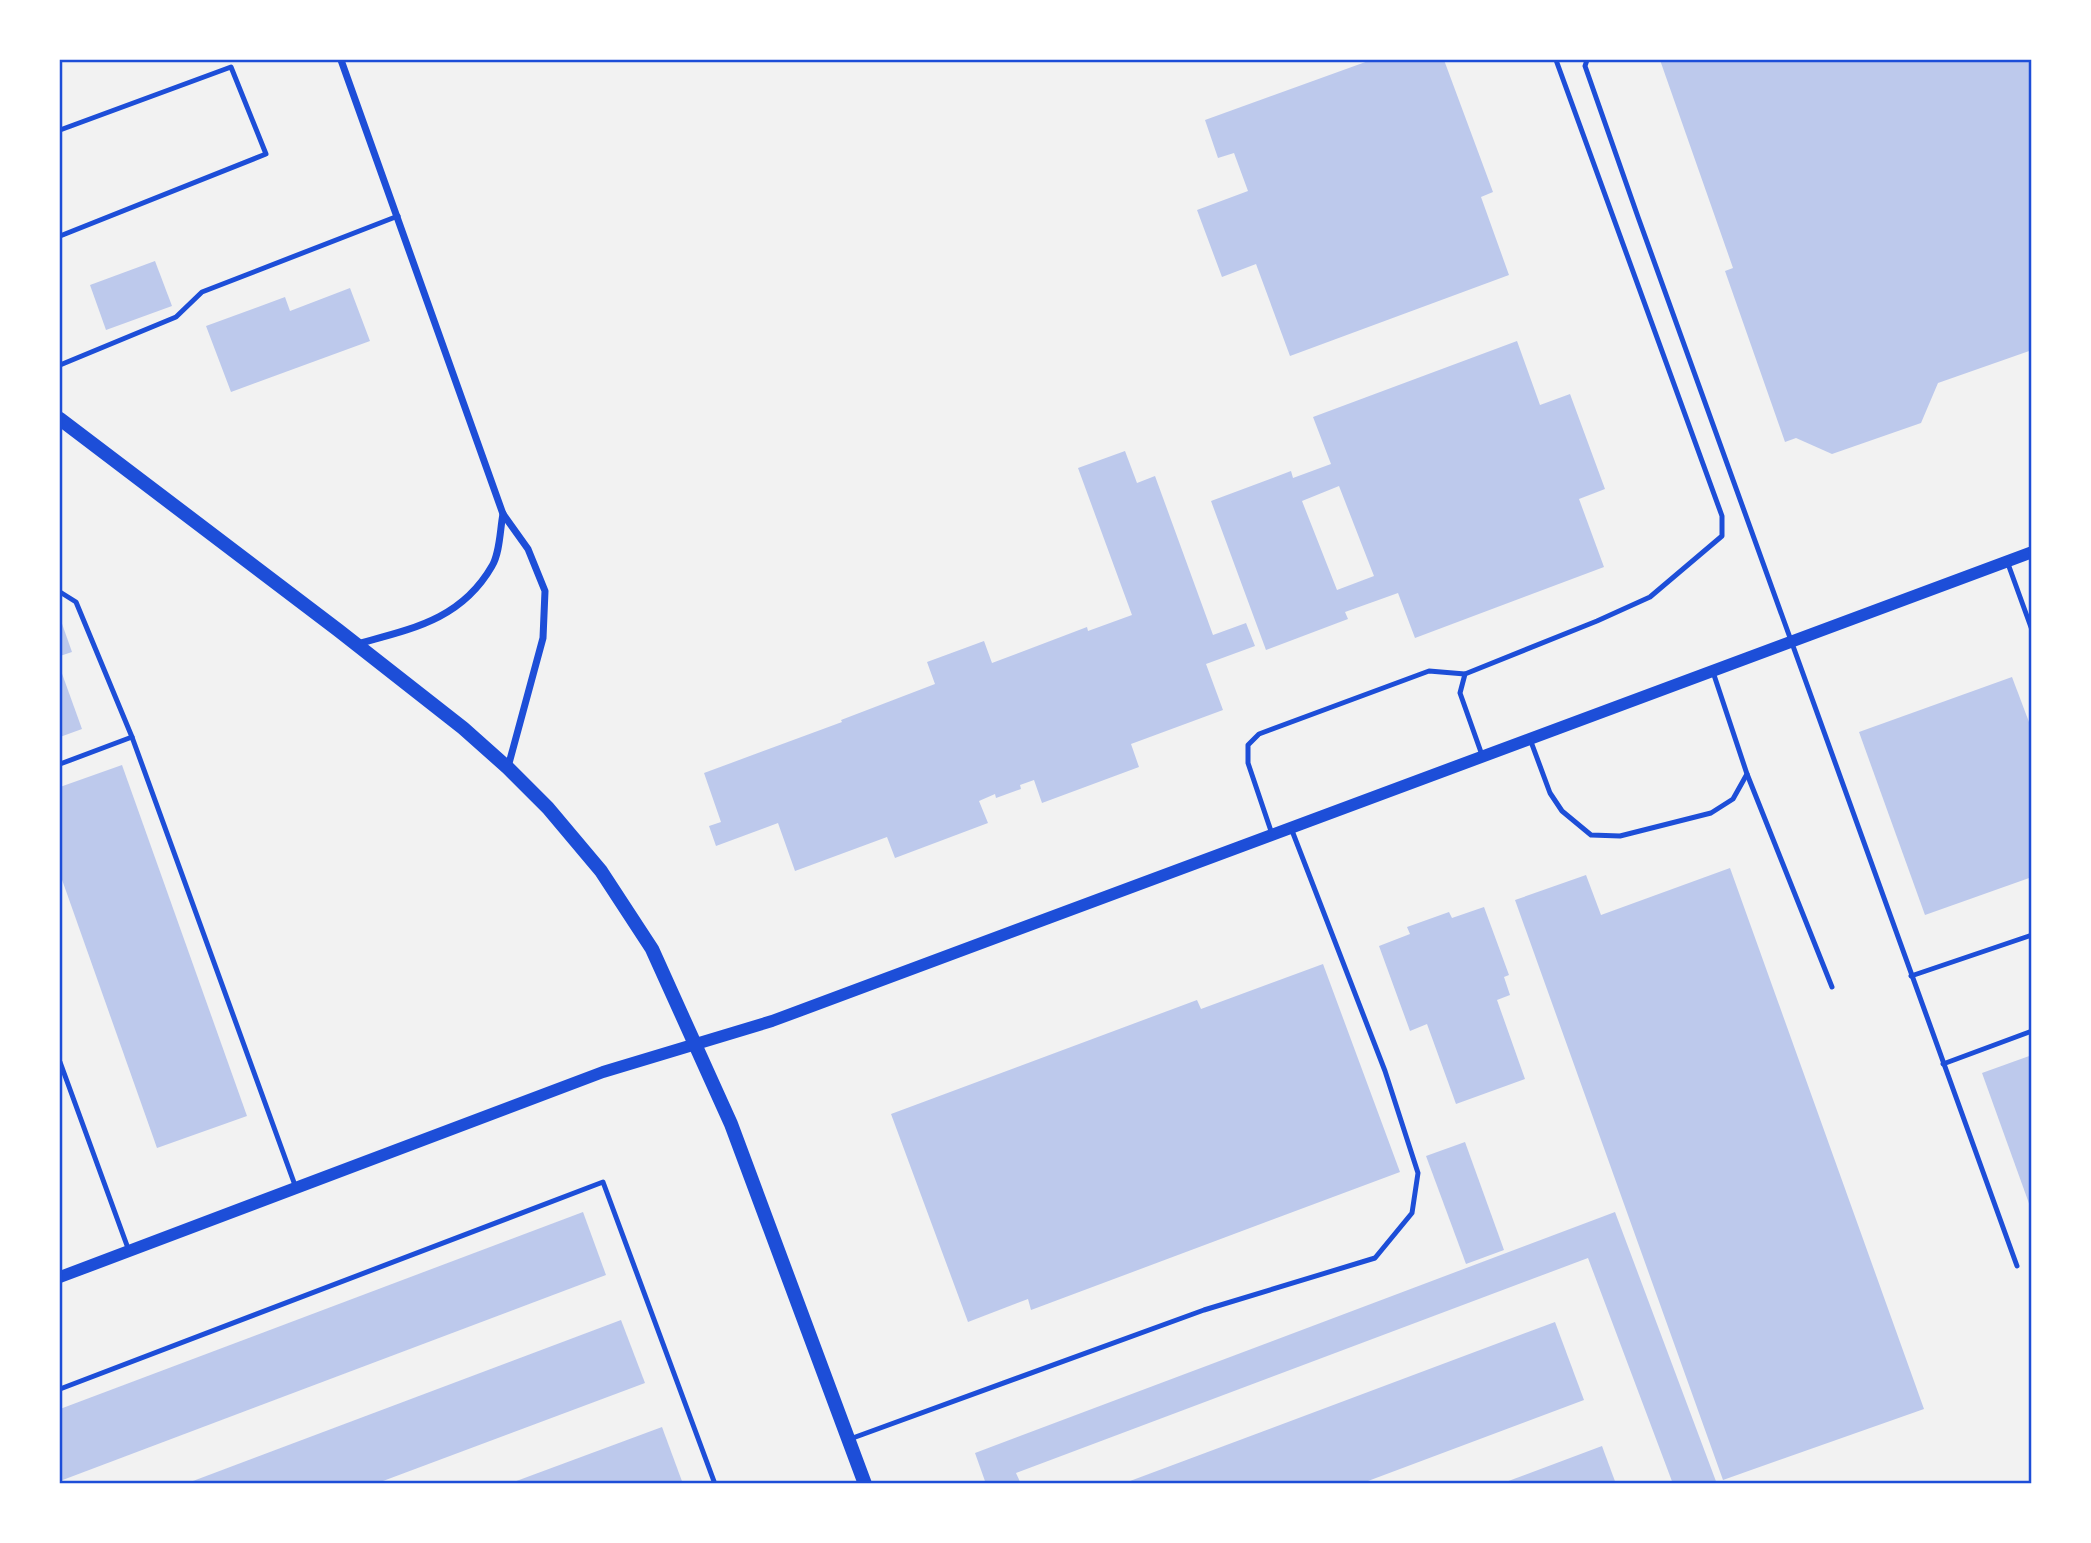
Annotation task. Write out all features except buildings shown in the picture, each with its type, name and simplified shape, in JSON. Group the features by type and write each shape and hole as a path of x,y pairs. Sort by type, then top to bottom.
{"main road":[{"path":"60,419 463,727 548,808 601,871 652,949 731,1124 865,1483"}],"street":[{"path":"341,60 503,514 528,549 545,592 543,638 508,768"},
{"path":"357,644 427,624 466,600 494,564 503,514"},
{"path":"60,1277 594,1075 772,1021 2032,552"}],"lane":[{"path":"1272,835 1248,763 1248,745 1259,734 1429,671 1465,674 1598,621 1650,597 1722,536 1722,516 1556,60"},
{"path":"1587,60 1585,66 1638,217 2017,1266"},
{"path":"60,130 231,66 266,154 60,236"},
{"path":"60,365 176,317 202,292 398,216"},
{"path":"2007,561 2032,630"},
{"path":"60,592 76,602 132,737 297,1188"},
{"path":"1713,671 1747,774 1832,987"},
{"path":"1465,674 1460,693 1482,757"},
{"path":"60,764 132,737"},
{"path":"1530,739 1550,793 1562,811 1591,835 1620,836 1711,813 1733,799 1747,774"},
{"path":"849,1439 1204,1310 1375,1258 1412,1213 1418,1173 1385,1071 1291,828"},
{"path":"1911,976 2032,935"},
{"path":"1943,1064 2032,1031"},
{"path":"60,1062 129,1251"},
{"path":"60,1389 603,1182 715,1483"}]}
